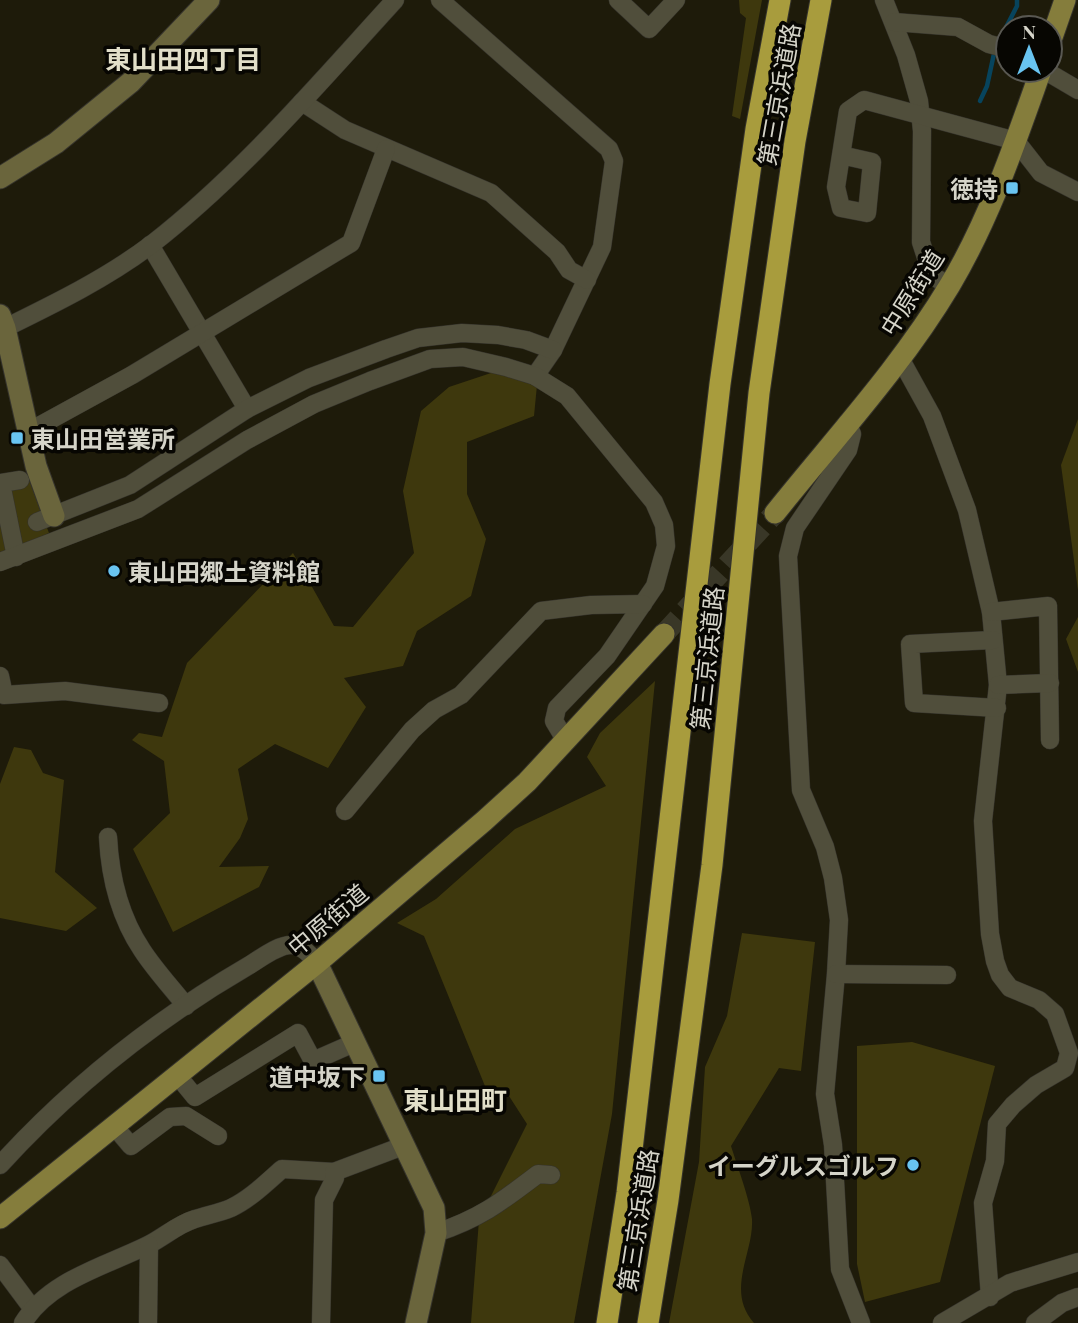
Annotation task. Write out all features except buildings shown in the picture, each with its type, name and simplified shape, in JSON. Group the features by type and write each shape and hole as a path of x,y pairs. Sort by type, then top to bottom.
{"highway":[{"name":"第三京浜道路","path":"607,1323 632,1153 721,371 756,129 780,0"},
{"name":"第三京浜道路","path":"648,1323 668,1199 712,865 760,393 795,141 821,0"}],"main road":[{"name":"中原街道","path":"775,513 900,358 949,285 982,223 1037,84"},
{"name":"中原街道","path":"0,1218 317,963 484,821 527,782 664,634"}],"street":[{"path":"0,177 56,143 131,82 209,0"},
{"path":"396,0 215,192 150,245 82,289 3,321 36,466 45,519 130,485 247,409 309,378 418,338 462,333 498,335 526,340 553,350"},
{"path":"440,0 609,149 614,161 602,247 553,350 535,376"},
{"path":"618,0 649,29 676,0"},
{"path":"884,0 894,22 919,101 921,242 932,276 949,285"},
{"path":"894,22 958,27 994,46"},
{"path":"841,155 848,111 864,100 1016,141 1041,173 1078,192"},
{"path":"302,102 345,131 491,193 557,252 569,270 587,280"},
{"path":"28,432 132,375 351,243 386,149"},
{"path":"150,245 247,409"},
{"path":"20,480 0,483 8,559 138,509 247,440 314,404 430,359 463,357 535,376 568,396 654,502 664,525 666,546 655,586 643,604 607,656 557,708 554,721 566,741"},
{"path":"900,358 932,416 967,510 991,612 998,685 984,821 990,934 995,961 1000,975 1010,988 1039,1000 1055,1014 1069,1053 1065,1068 1036,1085 1013,1105 997,1124 995,1161 983,1203 990,1297"},
{"path":"847,423 852,434 848,450 795,528 788,556 801,790 825,847 839,920 825,1094 833,1144 840,1269 861,1323"},
{"path":"345,811 412,730 434,710 461,695 541,611 591,605 643,604"},
{"path":"991,612 1048,606 1050,740"},
{"path":"993,640 910,644 914,703 997,708"},
{"path":"0,676 4,695 65,691 159,703"},
{"path":"998,685 1049,683"},
{"path":"108,837 109,867 123,911 141,949 186,1006"},
{"path":"3,1156 87,1080 206,990 278,949 292,945 303,948 317,963 434,1208 436,1233 416,1323"},
{"path":"836,974 947,975"},
{"path":"177,1075 195,1097 298,1033 313,1061 354,1044"},
{"path":"114,1126 131,1146 170,1117 186,1115 218,1136"},
{"path":"0,1265 27,1316 92,1269 149,1245 192,1219 232,1207 250,1196 282,1169 334,1172 403,1146"},
{"path":"321,1323 324,1200 335,1178 334,1172"},
{"path":"436,1233 491,1210 538,1174 551,1175"},
{"path":"148,1323 149,1245"},
{"path":"942,1323 1010,1283 1078,1262"},
{"path":"1035,1323 1062,1303 1078,1297"}],"shaded area":[{"path":"739,0 762,0 740,119 732,116 746,18 740,13"},
{"path":"494,372 537,385 534,416 467,442 467,494 486,539 471,596 417,631 403,666 344,678 366,707 328,768 275,744 238,769 248,819 240,838 219,867 269,866 259,887 173,932 133,849 170,813 164,761 132,740 139,733 162,737 187,663 293,553 334,626 353,627 414,553 403,491 421,411 449,387"},
{"path":"1078,419 1078,590 1061,465"},
{"path":"27,474 49,533 0,555 0,478"},
{"path":"1078,617 1078,672 1066,639"},
{"path":"655,681 612,1114 574,1323 471,1323 479,1220 527,1124 509,1096 489,1096 424,936 397,923 436,899 515,829 606,786 587,757 600,733"},
{"path":"14,747 31,750 43,773 64,780 55,872 97,908 66,931 0,918 0,784"},
{"path":"742,933 815,942 801,1071 779,1068 731,1146 752,1219 741,1285 746,1310 754,1323 669,1323 699,1162 705,1067 727,1016"},
{"name":"イーグルスゴルフ","path":"912,1042 995,1066 940,1282 865,1302 857,1264 857,1046"}],"waterway":[{"path":"1013,14 1017,0"},
{"path":"980,101 987,86 994,54"}],"tunnel":[{"path":"664,634 775,513"}],"place":[{"name":"徳持","path":"1012,188"},
{"name":"東山田営業所","path":"17,438"},
{"name":"東山田郷土資料館","path":"114,571"},
{"name":"道中坂下","path":"379,1076"},
{"name":"イーグルスゴルフ","path":"913,1165"}],"district":[{"name":"東山田四丁目","path":"183,58"},
{"name":"東山田町","path":"455,1099"}]}
